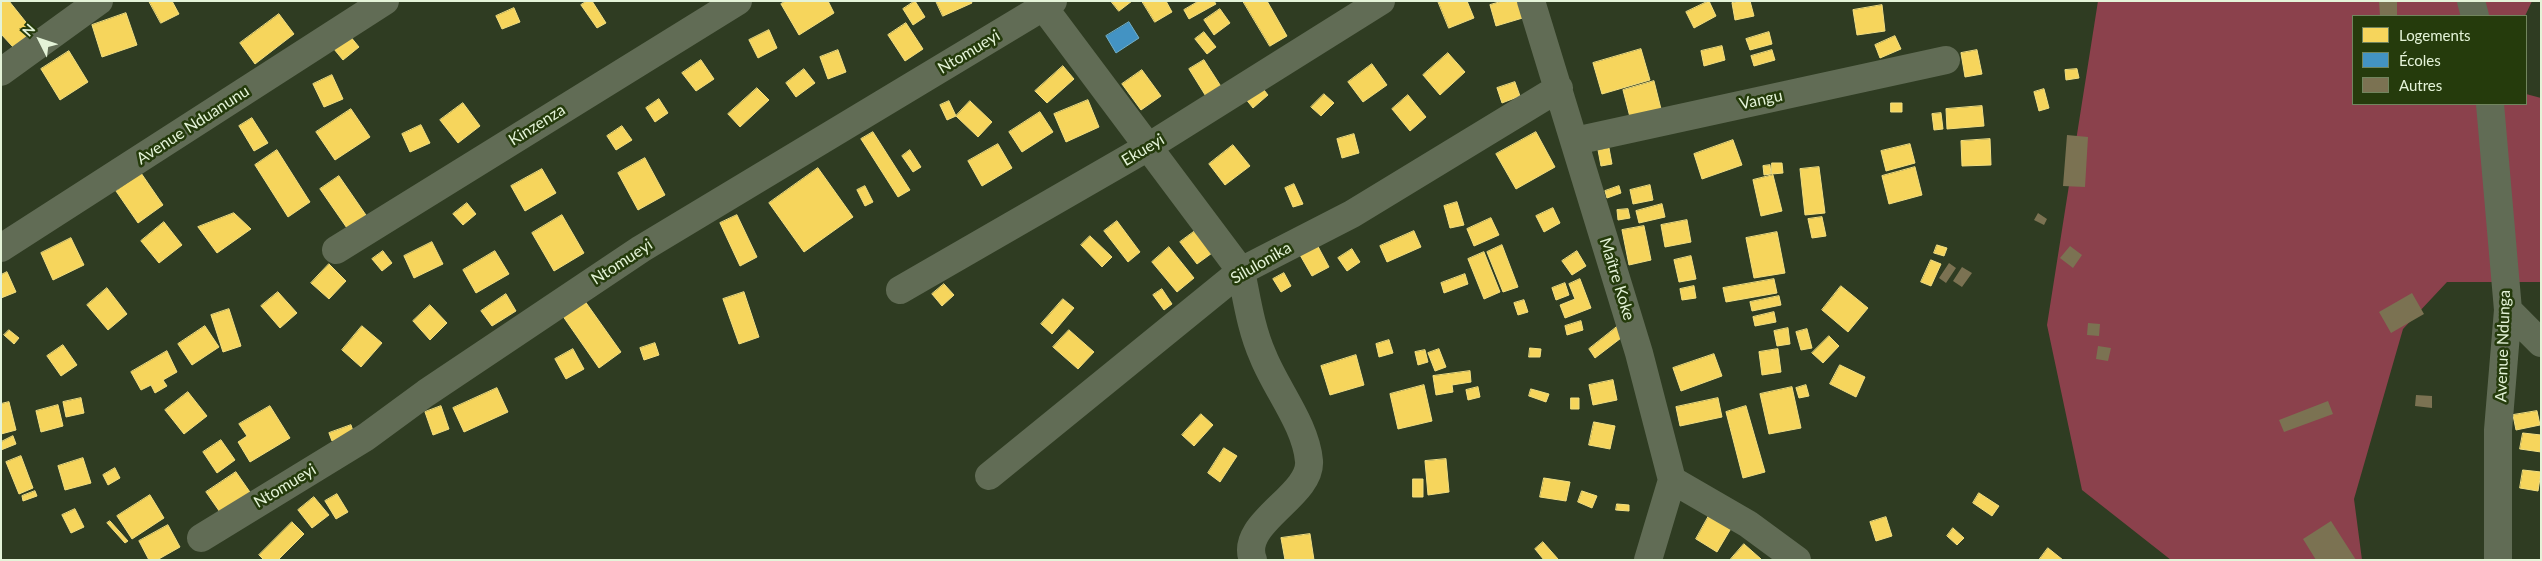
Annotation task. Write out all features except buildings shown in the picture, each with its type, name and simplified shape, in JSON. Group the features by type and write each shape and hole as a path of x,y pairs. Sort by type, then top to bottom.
{"street":[{"path":"1,72 99,1"},
{"name":"Avenue Nduanunu","path":"1,248 385,1"},
{"name":"Kinzenza","path":"336,250 738,1"},
{"name":"Ekueyi","path":"900,290 1148,147 1381,1"},
{"name":"Maître Koke","path":"1530,1 1559,88 1639,353 1672,480"},
{"path":"2471,1 2475,15"},
{"path":"1045,3 1148,147 1241,271 1250,318 1263,357 1298,425 1309,462 1302,480 1256,532 1251,546 1253,560"},
{"name":"Ntomueyi","path":"201,538 366,437 426,393 641,249 1045,3"},
{"name":"Vangu","path":"1575,141 1946,60"},
{"name":"Silulonika","path":"989,476 1241,271 1352,214 1559,88"},
{"name":"Avenue Ndunga","path":"2490,105 2508,310 2498,430 2498,560"},
{"path":"2508,310 2541,319"},
{"path":"2508,310 2541,343"},
{"path":"1648,560 1672,480 1748,524 1797,560"}],"shaded area":[{"path":"2098,1 2532,1 2525,15 2352,15 2352,105 2527,105 2527,94 2541,98 2541,282 2447,282 2403,329 2354,499 2362,560 2171,560 2082,490 2047,325"}]}
